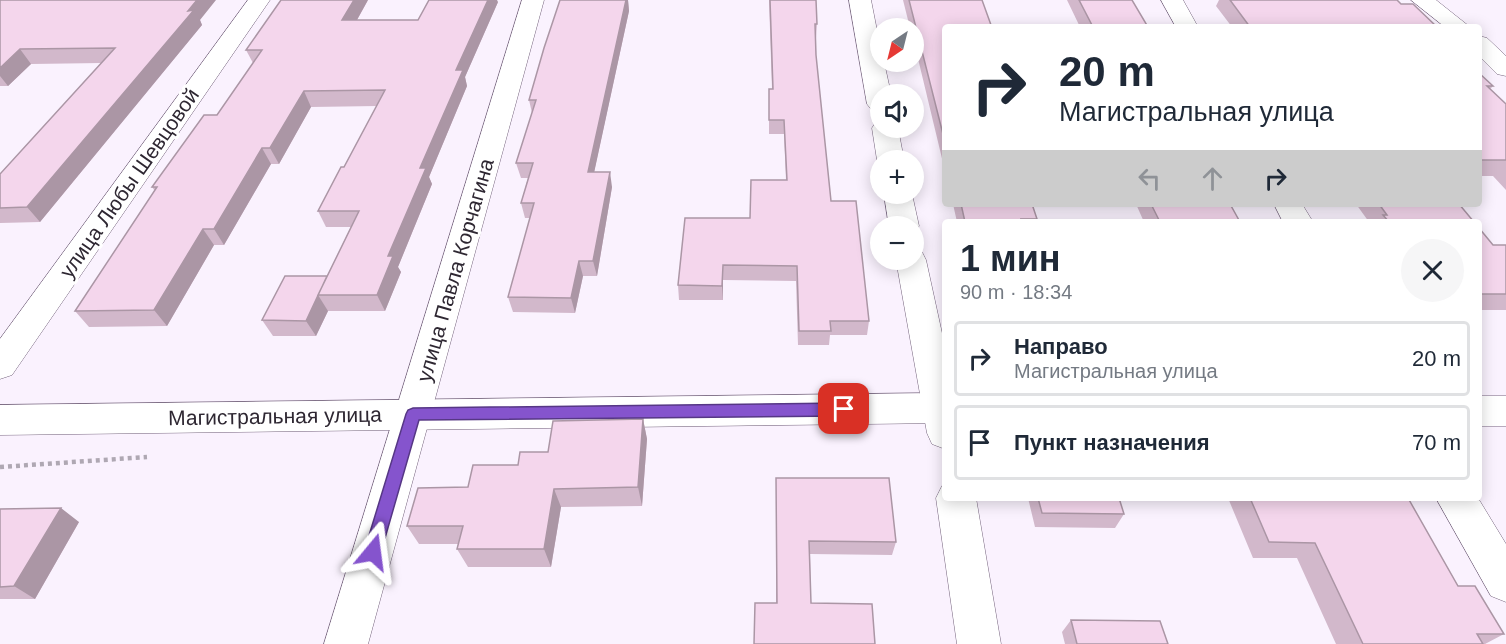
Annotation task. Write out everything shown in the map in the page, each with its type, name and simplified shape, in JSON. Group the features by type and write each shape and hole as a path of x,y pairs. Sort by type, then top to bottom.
{"street":[{"name":"улица Любы Шевцовой","path":"0,366 259,0"},
{"name":"улица Павла Корчагина","path":"346,644 533,0"},
{"path":"860,0 876,84"},
{"path":"1172,0 1185,24"},
{"path":"1422,0 1456,24"},
{"path":"1482,46 1506,69"},
{"path":"912,270 942,412"},
{"path":"1482,411 1506,411"},
{"name":"Магистральная улица","path":"0,420 413,414 942,417"},
{"path":"956,501 979,644"},
{"path":"1458,501 1506,582"}],"building":[{"path":"0,0 197,0 188,11 194,10 27,207 0,208 0,174 115,48 20,49 0,68"},
{"path":"281,0 354,0 342,20 418,20 429,0 488,0 456,70 463,70 420,168 426,168 388,256 393,256 377,295 318,295 359,211 318,211 385,90 304,91 270,148 262,148 214,229 203,229 154,310 75,311 157,187 152,187 204,115 217,115 262,50 246,50"},
{"path":"560,0 626,0 588,172 610,172 593,261 579,261 571,298 508,297 534,203 521,203 533,163 516,163 536,100 529,100"},
{"path":"770,0 816,0 816,55 831,201 856,201 869,321 830,321 831,331 799,331 797,266 723,265 722,286 678,285 685,218 750,218 751,180 787,180 784,120 769,120 769,89 773,89"},
{"path":"909,0 982,0 991,24 942,24 942,130 924,59 924,18 914,18"},
{"path":"1079,0 1132,0 1146,24 1091,24"},
{"path":"1230,0 1397,0 1401,4 1413,4 1434,24 1248,24"},
{"path":"1482,76 1493,86 1487,86 1506,104 1506,160 1482,160"},
{"path":"962,207 1033,207 1037,219 1021,219 964,219"},
{"path":"1152,207 1232,207 1238,219 1158,219"},
{"path":"1381,207 1462,207 1472,219 1386,219 1383,215 1387,215"},
{"path":"1482,232 1493,245 1506,245 1506,294 1482,294"},
{"path":"285,276 327,276 306,321 262,320"},
{"path":"643,419 638,487 554,489 544,549 457,549 463,526 407,526 418,488 468,487 473,465 518,465 520,452 548,452 553,421"},
{"path":"776,478 889,478 896,542 809,541 811,603 872,604 875,644 754,644 755,603 777,603"},
{"path":"1039,501 1120,501 1124,514 1042,513"},
{"path":"1251,501 1410,501 1458,586 1475,586 1504,634 1477,634 1483,644 1363,644 1315,543 1269,542"},
{"path":"61,508 14,586 0,587 0,509"},
{"path":"1071,620 1160,621 1168,644 1077,644"}],"route":[{"path":"373,552 413,414 844,409"}]}
